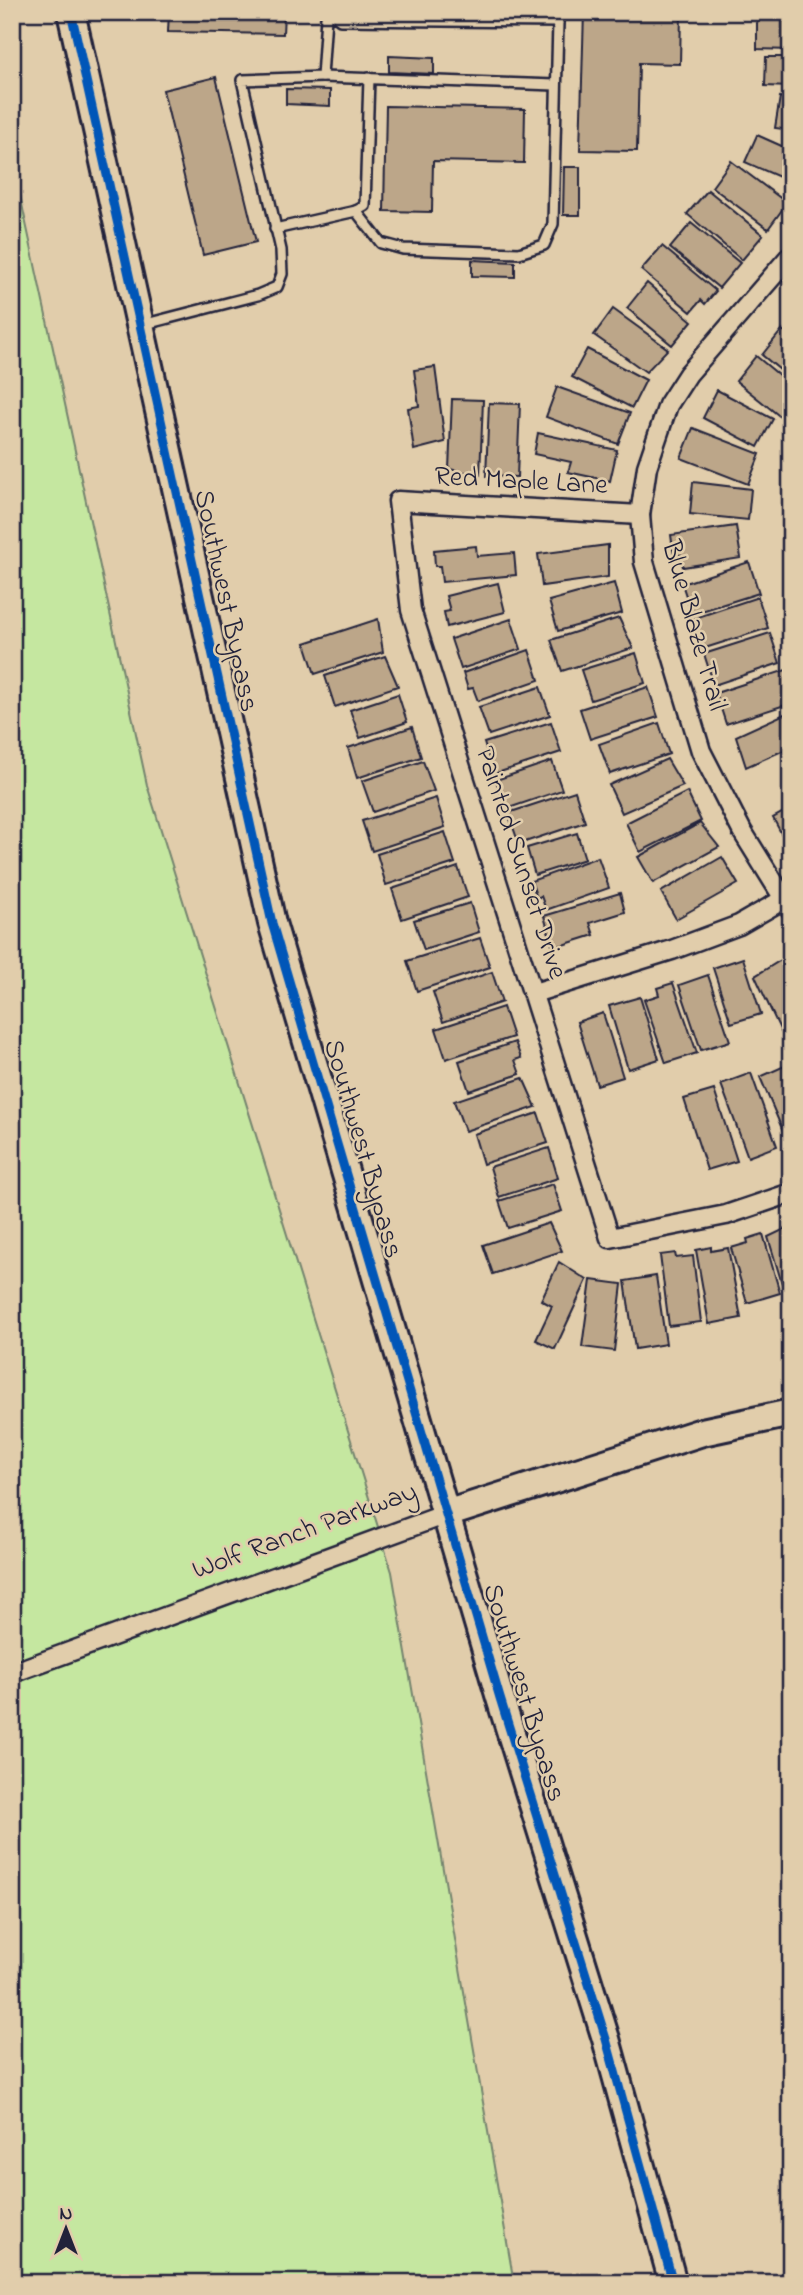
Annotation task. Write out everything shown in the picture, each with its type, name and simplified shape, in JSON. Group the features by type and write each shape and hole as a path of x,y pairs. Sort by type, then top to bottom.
{"street":[{"name":"Southwest Bypass","path":"71,12 272,923 446,1514 606,2039 673,2283"},
{"name":"Blue Blaze Trail","path":"789,901 742,831 701,751 644,562 640,515 647,467 668,405 688,374 791,255"},
{"name":"Red Maple Lane","path":"398,501 640,515"},
{"name":"Painted Sunset Drive","path":"398,501 411,610 610,1238 726,1215 791,1193"},
{"path":"534,993 672,950 739,925 789,901"},
{"name":"Wolf Ranch Parkway","path":"12,1672 446,1514 702,1432 791,1395"},
{"name":"Wolf Ranch Parkway","path":"702,1432 791,1413"}],"lane":[{"path":"322,77 326,17 331,12 340,20 559,17 553,224 544,245 519,253 402,249 381,243 356,211"},
{"path":"141,326 258,295 277,287 282,274 281,250 242,80 322,77 555,85"},
{"path":"275,229 356,211 365,206 369,78"}],"green space":[{"path":"12,158 147,785 392,1572 514,2283 12,2283"}],"building":[{"path":"169,12 284,12 283,34 168,32"},
{"path":"471,12 515,12 515,15"},
{"path":"584,12 681,12 680,64 639,63 637,151 580,150"},
{"path":"757,20 791,20 791,50 757,49"},
{"path":"389,56 434,58 434,74 389,72"},
{"path":"766,57 791,57 791,87 765,86"},
{"path":"216,77 256,242 203,255 163,90"},
{"path":"286,89 330,90 330,106 286,104"},
{"path":"780,97 791,99 791,130 775,128"},
{"path":"386,106 525,109 524,163 433,161 432,212 384,211"},
{"path":"757,135 784,147 785,143 791,146 791,182 745,162"},
{"path":"731,161 787,203 768,229 712,187"},
{"path":"564,167 580,167 580,215 563,215"},
{"path":"708,190 763,235 742,260 687,214"},
{"path":"691,223 740,263 719,288 670,248"},
{"path":"662,246 716,291 705,304 701,300 691,312 641,270"},
{"path":"472,260 515,262 515,277 472,276"},
{"path":"647,283 692,321 672,345 627,308"},
{"path":"613,309 668,349 646,372 594,335"},
{"path":"782,330 791,337 791,379 762,355"},
{"path":"587,349 646,380 632,408 572,377"},
{"path":"756,356 791,385 788,423 736,381"},
{"path":"435,367 445,442 414,450 408,408 419,406 414,370"},
{"path":"557,387 630,413 618,444 546,417"},
{"path":"717,390 773,419 758,447 703,418"},
{"path":"452,399 483,400 480,475 449,469"},
{"path":"489,403 520,404 517,477 486,476"},
{"path":"693,428 760,454 748,484 681,458"},
{"path":"538,433 617,450 610,481 568,472 571,462 534,454"},
{"path":"693,482 751,489 748,520 690,514"},
{"path":"736,526 741,558 683,567 681,555 674,556 671,535"},
{"path":"608,545 608,577 542,586 538,554"},
{"path":"476,546 477,556 514,553 516,575 442,582 440,566 435,566 434,550"},
{"path":"749,562 759,593 692,614 682,584"},
{"path":"498,583 505,612 447,627 444,612 450,611 446,596"},
{"path":"614,583 622,613 558,631 549,601"},
{"path":"758,597 768,628 702,649 692,619"},
{"path":"619,618 633,648 562,671 551,640"},
{"path":"378,619 383,652 315,674 305,643"},
{"path":"511,619 521,649 461,669 451,639"},
{"path":"770,633 780,663 714,685 704,654"},
{"path":"529,650 539,680 478,701 473,688 468,689 463,673"},
{"path":"636,653 645,683 591,700 581,670"},
{"path":"385,656 398,686 335,707 325,676"},
{"path":"789,669 791,703 726,724 716,693"},
{"path":"540,687 550,715 489,735 479,707"},
{"path":"648,687 658,717 590,739 580,709"},
{"path":"398,694 407,722 360,738 350,710"},
{"path":"791,711 791,747 746,767 736,736"},
{"path":"551,722 561,752 494,774 484,743"},
{"path":"659,723 669,754 610,774 599,744"},
{"path":"412,727 421,757 357,778 348,748"},
{"path":"667,759 683,786 622,813 609,785"},
{"path":"423,761 434,791 373,812 362,781"},
{"path":"552,761 562,790 506,809 496,780"},
{"path":"575,791 585,822 519,844 508,813"},
{"path":"687,792 701,821 640,852 626,823"},
{"path":"436,798 445,827 372,851 362,821"},
{"path":"791,808 791,844 788,846 773,818"},
{"path":"700,823 719,847 653,883 638,857"},
{"path":"445,832 455,863 386,885 377,854"},
{"path":"577,833 585,859 535,875 527,848"},
{"path":"598,857 609,888 546,910 541,896 537,898 531,881"},
{"path":"722,857 738,884 676,919 661,892"},
{"path":"458,867 468,897 402,919 392,889"},
{"path":"620,893 625,912 590,923 594,935 553,948 544,916"},
{"path":"470,903 479,932 424,950 414,920"},
{"path":"480,938 490,967 417,991 407,961"},
{"path":"743,958 761,1014 731,1023 713,968"},
{"path":"781,960 791,980 791,1035 784,1038 755,976"},
{"path":"492,972 502,1002 443,1022 433,992"},
{"path":"708,975 730,1041 701,1050 679,985"},
{"path":"673,983 697,1053 666,1063 644,1000 659,995 657,988"},
{"path":"640,997 659,1059 628,1069 609,1006"},
{"path":"503,1007 513,1037 446,1059 436,1029"},
{"path":"603,1013 623,1077 597,1085 577,1022"},
{"path":"515,1042 521,1058 515,1060 520,1074 469,1091 459,1061"},
{"path":"789,1064 791,1136 786,1138 760,1077"},
{"path":"751,1073 777,1146 748,1157 721,1084"},
{"path":"523,1078 536,1107 465,1131 454,1101"},
{"path":"714,1090 737,1161 707,1170 684,1099"},
{"path":"538,1113 548,1143 483,1164 474,1134"},
{"path":"549,1148 558,1178 499,1197 490,1167"},
{"path":"553,1184 562,1211 508,1228 499,1201"},
{"path":"549,1223 562,1251 493,1274 483,1245"},
{"path":"791,1226 791,1296 786,1297 768,1237"},
{"path":"763,1234 780,1293 747,1303 731,1248 748,1243 747,1239"},
{"path":"711,1247 711,1251 728,1248 741,1318 709,1324 696,1250"},
{"path":"675,1253 676,1258 693,1256 701,1322 669,1326 660,1255"},
{"path":"559,1262 587,1280 555,1349 536,1340 552,1306 541,1300"},
{"path":"656,1276 666,1344 635,1349 625,1281"},
{"path":"591,1280 622,1284 614,1351 582,1347"}],"cycle path":[{"path":"71,12 272,923 500,1698 606,2039 673,2283"}]}
